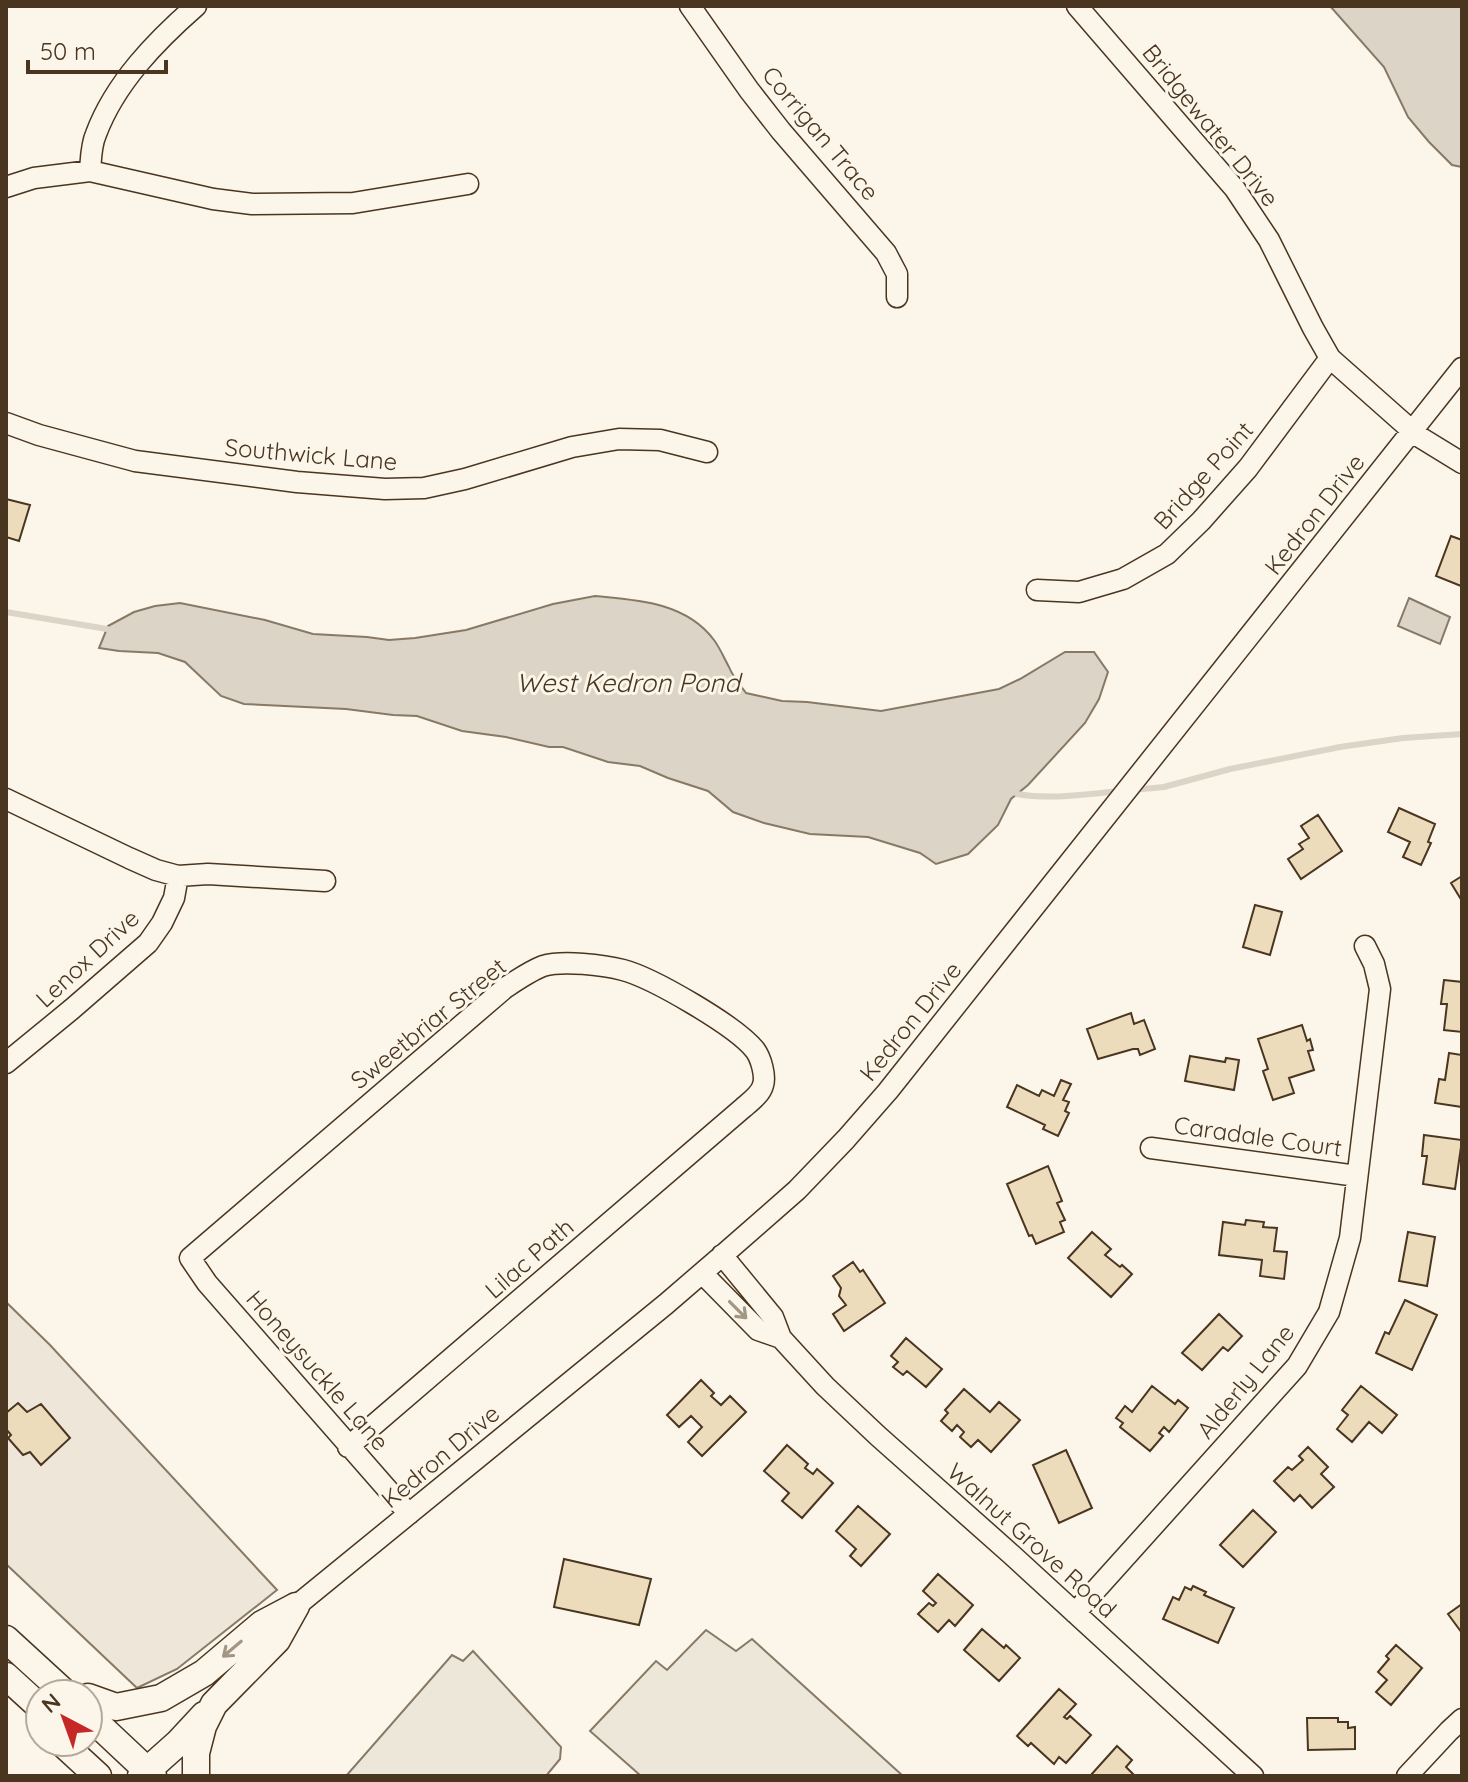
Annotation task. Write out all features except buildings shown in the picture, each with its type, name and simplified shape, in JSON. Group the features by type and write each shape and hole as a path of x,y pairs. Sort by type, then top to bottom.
{"main road":[{"path":"104,1703 116,1707 161,1698 204,1673 262,1624 296,1606"},
{"path":"104,1731 147,1775 277,1640 296,1606"},
{"path":"6,1639 49,1678"},
{"path":"6,1676 24,1692"},
{"path":"6,1692 24,1708"},
{"path":"196,1776 196,1753 203,1726 214,1704"},
{"path":"78,1758 98,1776"},
{"path":"96,1758 116,1776"}],"street":[{"path":"90,171 94,136 115,95 148,52 196,6"},
{"name":"Corrigan Trace","path":"690,6 781,131 886,253 897,274 897,297"},
{"name":"Bridgewater Drive","path":"1077,6 1235,189 1269,240 1330,358 1412,431 1462,463"},
{"path":"6,187 34,178 90,171 213,199 252,204 353,203 468,184"},
{"name":"Bridge Point","path":"1037,590 1079,592 1123,579 1167,554 1248,468 1330,358"},
{"name":"Kedron Drive","path":"296,1606 666,1304 797,1190 846,1139 1462,368"},
{"name":"Southwick Lane","path":"6,423 135,461 297,482 385,489 424,488 572,447 619,439 660,440 707,452"},
{"path":"6,799 129,858 178,876 208,874 325,881"},
{"name":"Lenox Drive","path":"6,1063 148,943 174,898 178,876"},
{"name":"Alderly Lane","path":"1075,1613 1297,1366 1329,1312 1350,1238 1380,989 1374,964 1365,946"},
{"name":"Sweetbriar Street","path":"190,1258 505,988 544,966 578,964 626,971 707,1013 745,1039 758,1053 764,1083 759,1093 743,1108"},
{"name":"Lilac Path","path":"348,1447 743,1108"},
{"name":"Caradale Court","path":"1151,1148 1357,1176"},
{"name":"Walnut Grove Road","path":"722,1255 773,1317 781,1338 825,1386 1253,1776"},
{"name":"Honeysuckle Lane","path":"190,1258 207,1283 409,1514"},
{"name":"Walnut Grove Road","path":"702,1273 758,1330 781,1338"},
{"path":"1407,1776 1462,1719"}],"shaded area":[{"path":"6,1302 50,1345 277,1590 177,1669 137,1688 6,1564"},
{"path":"706,1630 736,1651 752,1639 903,1776 641,1776 590,1731 656,1661 667,1670"},
{"path":"473,1651 561,1747 560,1759 546,1776 346,1776 452,1655 463,1661"}],"water":[{"path":"1330,6 1462,6 1462,167 1452,165 1408,117 1384,67"},
{"name":"West Kedron Pond","path":"595,596 660,605 690,618 714,640 746,693 782,701 881,711 999,689 1065,652 1094,652 1108,672 1099,699 1085,723 1028,785 1011,799 998,825 968,854 936,864 920,853 868,837 810,834 764,823 733,812 708,791 640,766 608,762 563,747 462,731 417,716 244,704 221,696 185,662 158,653 99,648 108,626 134,612 180,603 265,620 313,634 389,640 466,630 553,604"},
{"path":"1409,598 1450,617 1440,644 1398,626"}],"waterway":[{"path":"6,612 107,629"},
{"path":"1132,790 1164,787 1230,769 1340,747 1462,734"},
{"path":"1017,794 1056,796 1121,791"}]}
